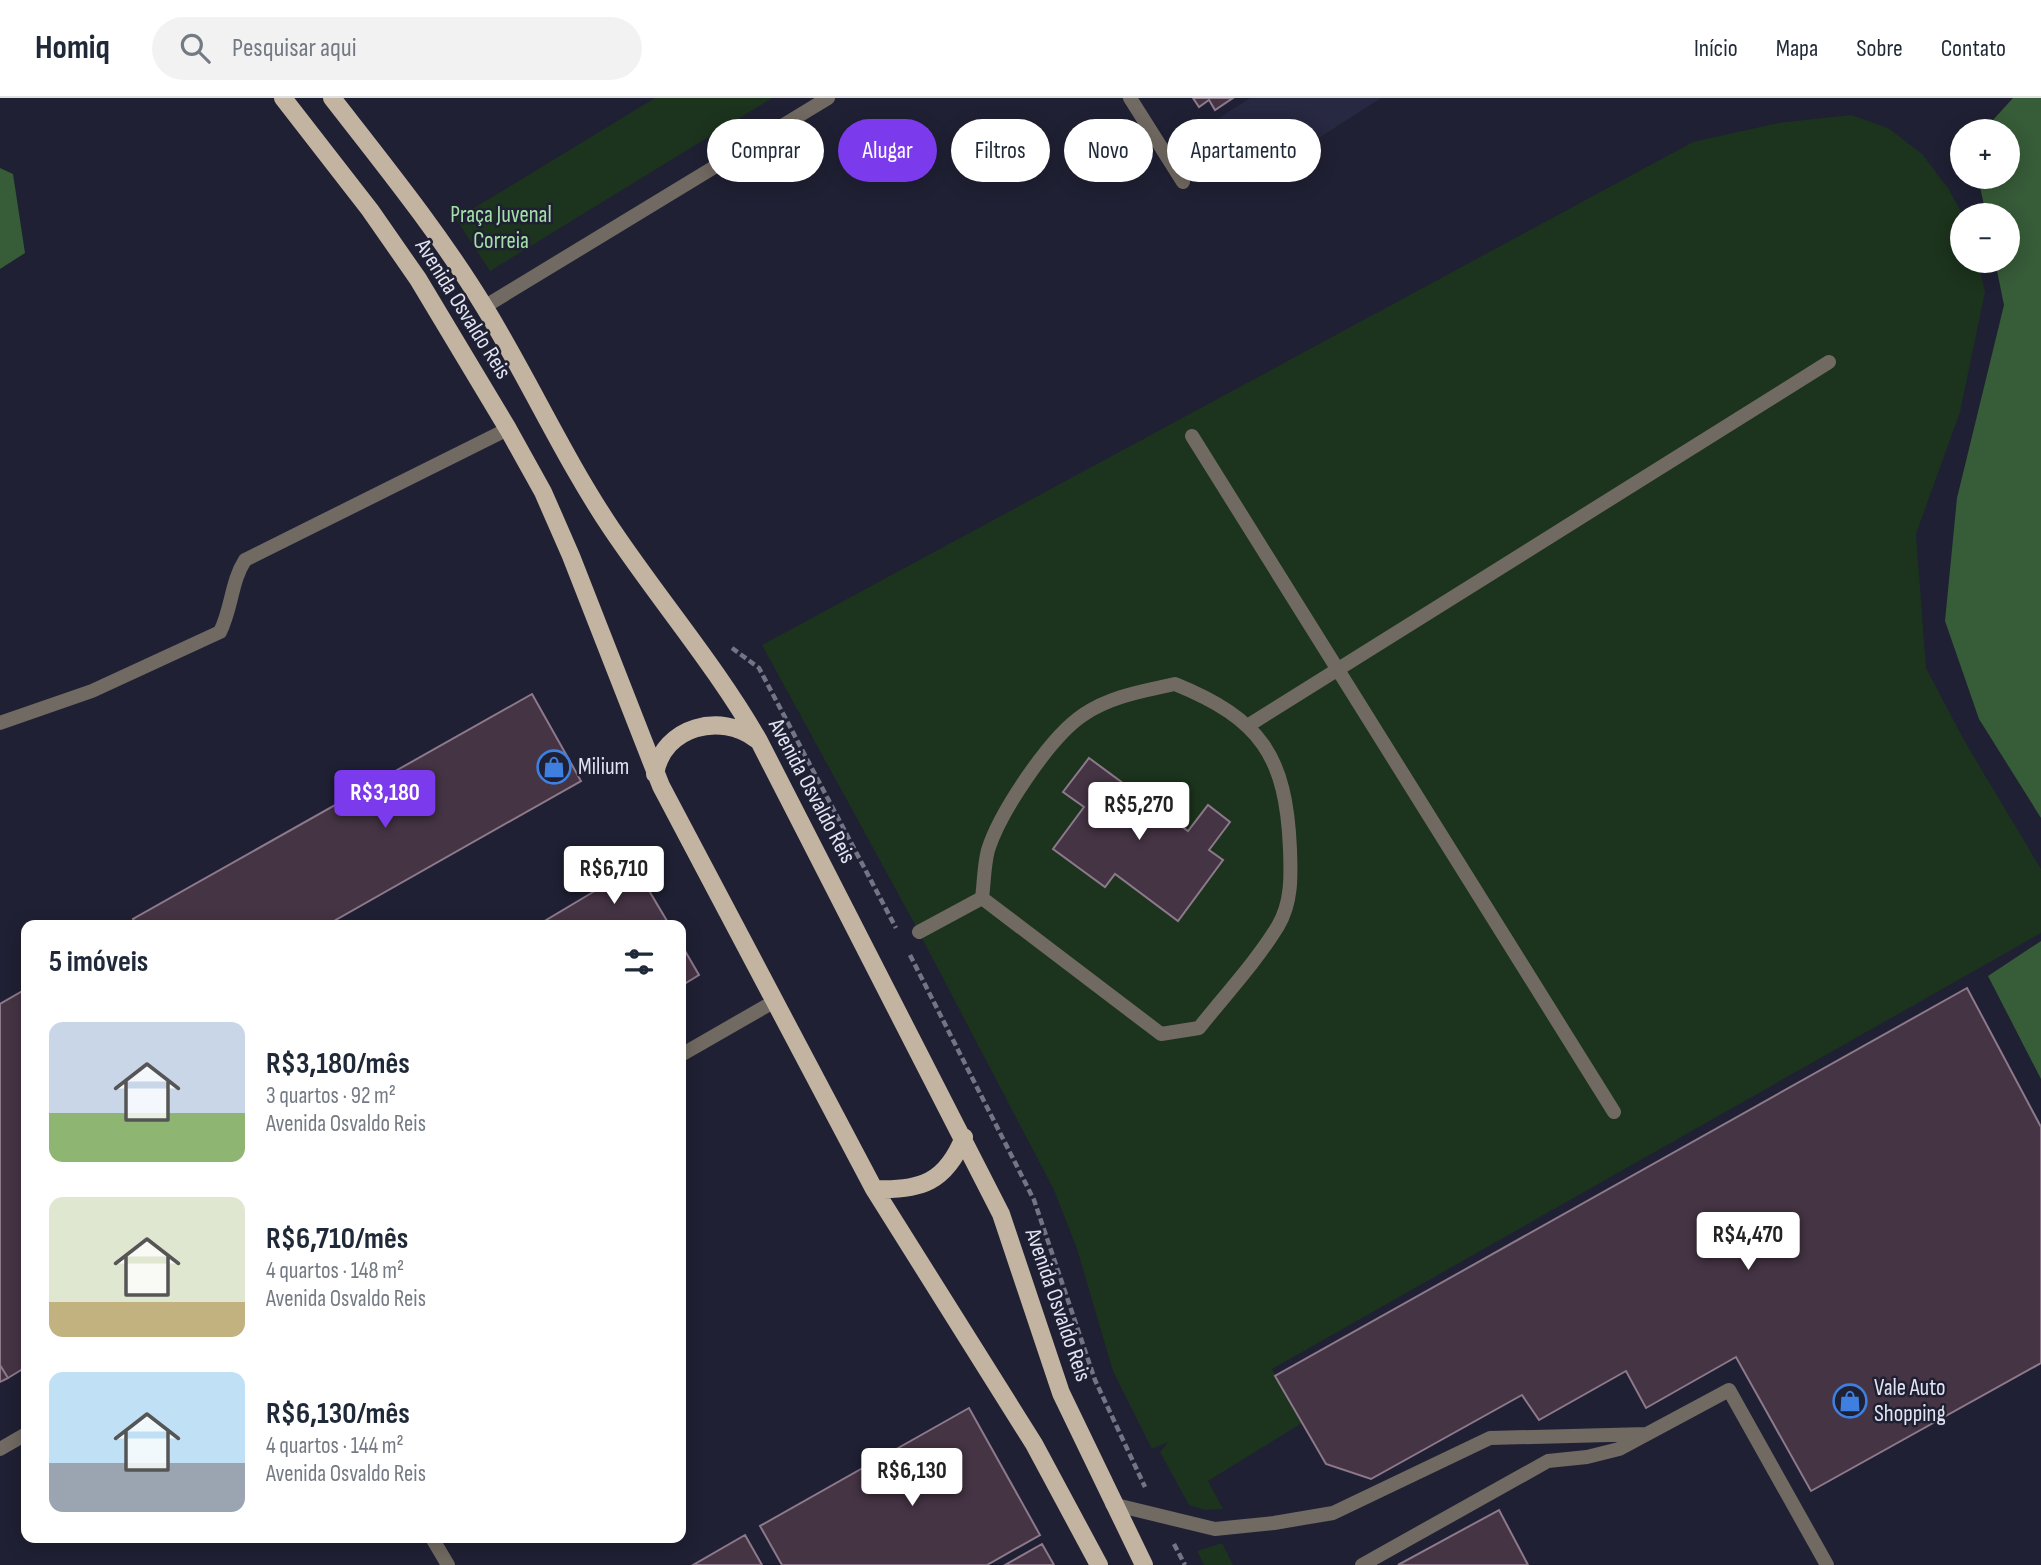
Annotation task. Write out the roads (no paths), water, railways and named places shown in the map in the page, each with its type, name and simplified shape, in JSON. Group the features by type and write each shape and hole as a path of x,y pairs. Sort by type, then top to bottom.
{"main road":[{"name":"Avenida Osvaldo Reis","path":"284,98 370,210 418,279 508,429 543,492 571,556 655,774 874,1189 1034,1444 1099,1565"},
{"name":"Avenida Osvaldo Reis","path":"332,98 429,226 484,307 575,471 612,530 729,688 759,741 964,1137 1001,1214 1061,1393 1112,1504 1144,1565"},
{"path":"655,774 658,759 665,749 685,732 704,725 742,728 759,741"},
{"path":"874,1189 899,1190 921,1186 941,1175 956,1158 964,1137"}],"street":[{"path":"484,307 828,98"},
{"path":"1130,98 1167,157"},
{"path":"1249,725 1829,362"},
{"path":"0,723 92,691 220,632 230,612 236,573 245,559 508,429"},
{"path":"1192,436 1614,1112"},
{"path":"1175,684 1211,698 1249,725 1271,757 1288,802 1291,891 1278,925 1199,1028 1161,1034 982,898 988,851 1008,804 1040,761 1083,715 1127,694 1175,684"},
{"path":"919,932 982,898"},
{"path":"686,1052 775,1001"},
{"path":"1362,1565 1548,1461 1619,1449 1729,1390 1827,1565"},
{"path":"1112,1504 1215,1529 1274,1523 1333,1513 1490,1438 1652,1433"},
{"path":"1559,1435 1568,1459"},
{"path":"0,1449 21,1437"},
{"path":"435,1543 448,1565"}],"place":[{"name":"Milium","path":"554,767"},
{"name":"Vale Auto Shopping","path":"1850,1401"}],"park label":[{"name":"Praça Juvenal Correia","path":"501,228"}]}
